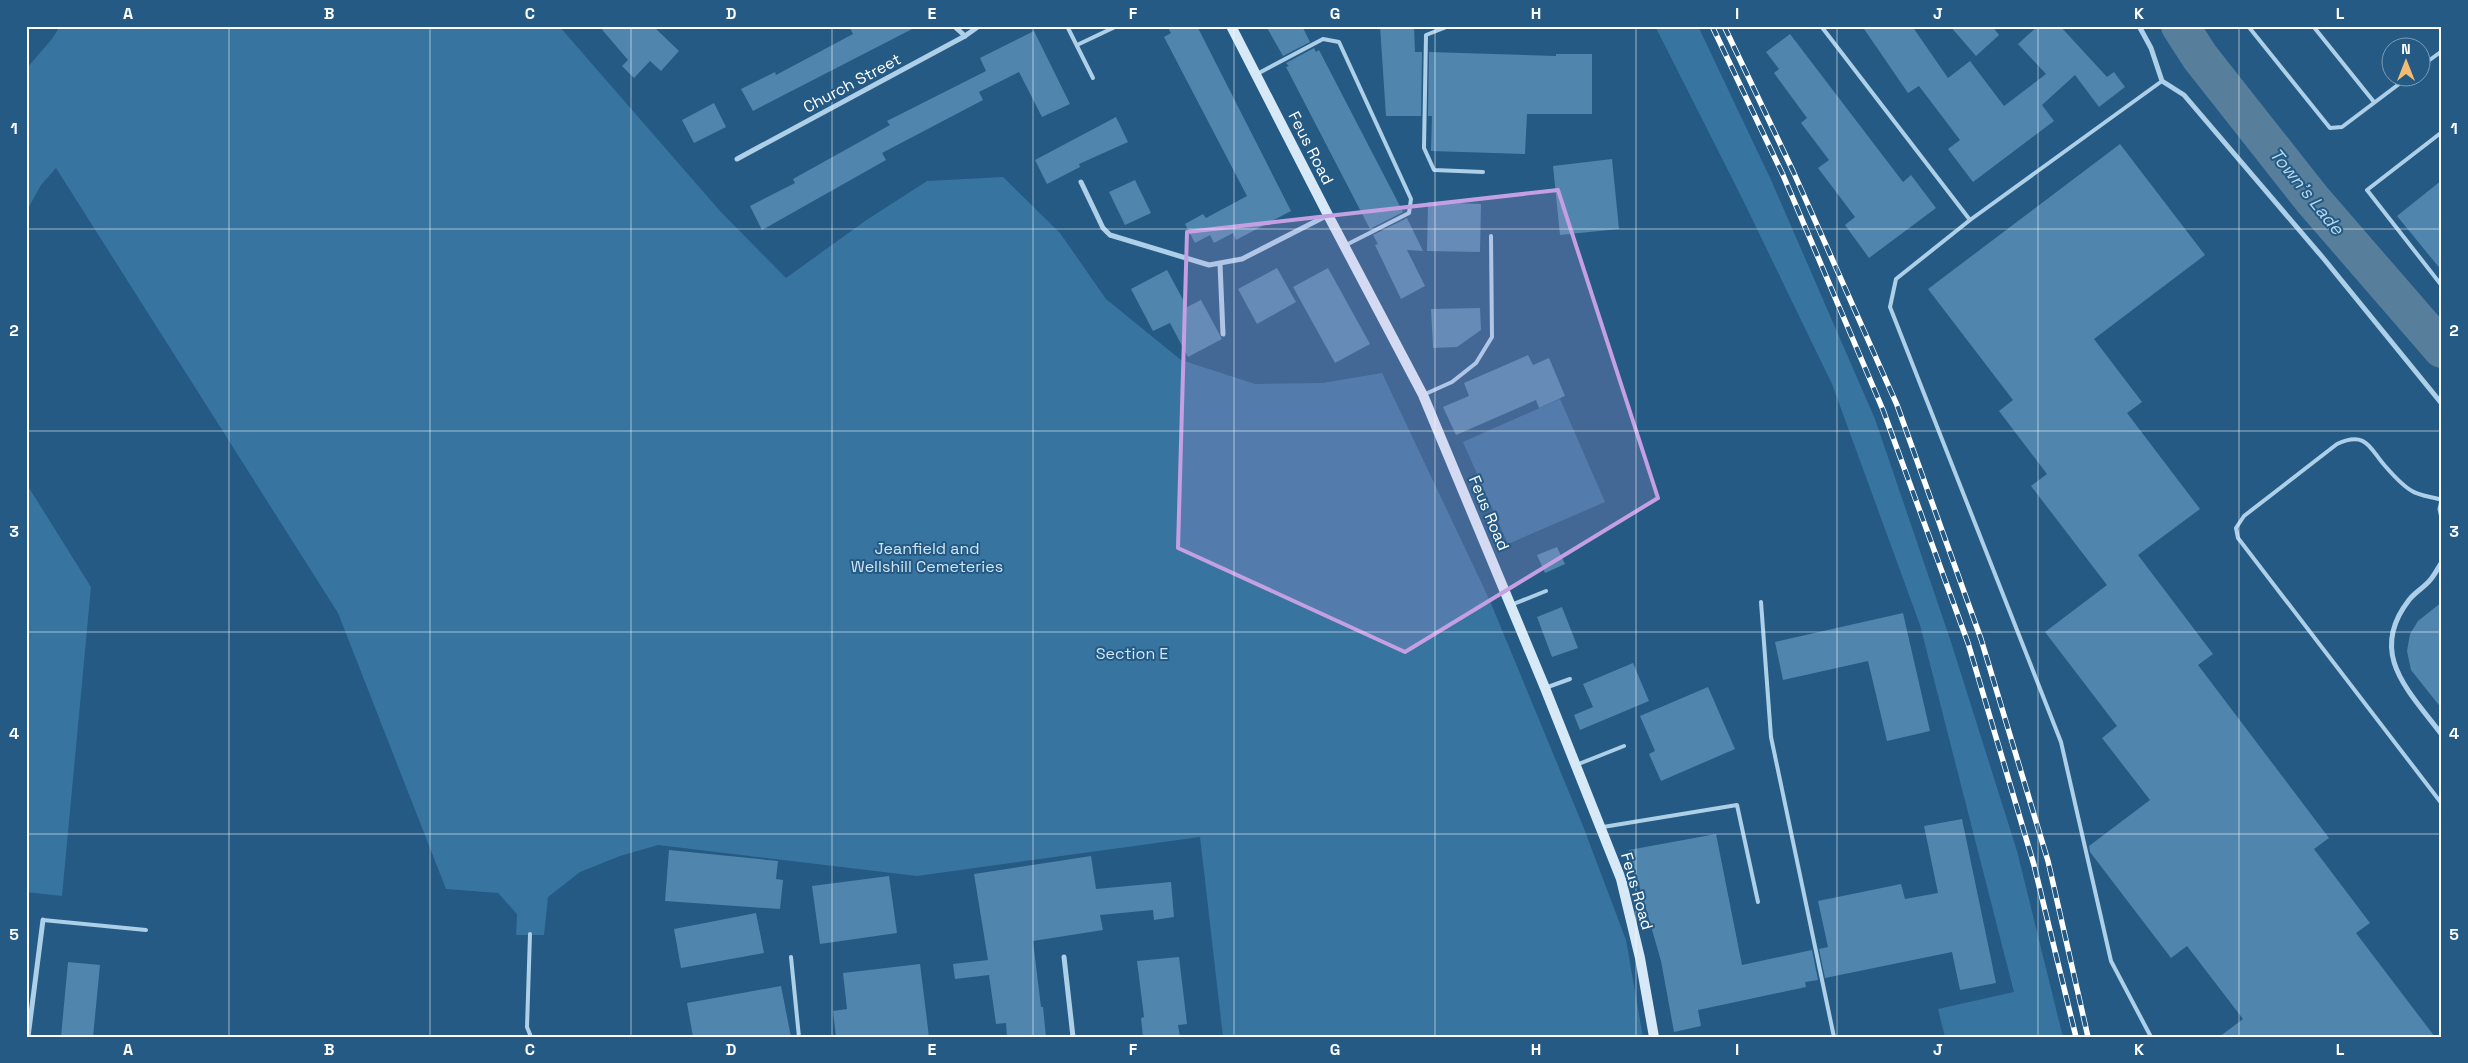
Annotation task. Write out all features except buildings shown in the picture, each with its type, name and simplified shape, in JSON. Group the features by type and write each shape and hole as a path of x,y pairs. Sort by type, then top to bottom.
{"street":[{"path":"954,26 965,36"},
{"name":"Church Street","path":"736,159 965,36 979,26"},
{"name":"Feus Road","path":"1231,26 1423,395 1545,688 1623,888 1640,958 1654,1037"},
{"path":"2139,26 2151,48 2162,82 2184,95 2324,259 2442,404"},
{"path":"1081,182 1103,228 1110,234 1197,263 1209,265 1249,256 1328,215"},
{"path":"1220,264 1223,334"},
{"path":"2442,500 2440,509 2442,518"},
{"path":"2442,562 2432,578 2409,599 2394,624 2390,643 2392,661 2401,679 2442,734"},
{"path":"28,1037 44,920"},
{"path":"1064,957 1073,1037"}],"lane":[{"path":"1067,26 1093,78"},
{"path":"1449,26 1426,35 1424,148 1434,170 1483,172"},
{"path":"1820,26 1970,220"},
{"path":"2248,26 2330,128 2342,127 2393,88"},
{"path":"2313,26 2374,102"},
{"path":"1077,45 1115,27"},
{"path":"1256,74 1323,39 1339,42 1411,199 1409,212 1344,246"},
{"path":"2430,60 2442,52"},
{"path":"2151,1037 2111,962 2061,742 1890,306 1896,279 1970,220 2162,82"},
{"path":"2442,132 2366,190 2442,286"},
{"path":"1423,395 1452,382 1476,363 1492,337 1491,236"},
{"path":"2442,500 2412,491 2384,466 2369,444 2356,440 2346,440 2331,449 2244,516 2236,528 2238,538 2442,804"},
{"path":"1510,605 1546,591"},
{"path":"1761,602 1771,737 1834,1037"},
{"path":"1545,688 1570,679"},
{"path":"1576,765 1624,746"},
{"path":"1600,827 1738,805 1758,902"},
{"path":"44,920 146,930"},
{"path":"530,934 527,1028 531,1037"},
{"path":"791,957 800,1037"}],"highlighted area":[{"path":"1558,190 1658,498 1405,652 1178,548 1187,232"}],"green space":[{"name":"Jeanfield and Wellshill Cemeteries","path":"60,26 559,26 720,211 786,278 865,221 927,181 1003,177 1060,233 1106,299 1181,360 1255,384 1323,383 1382,373 1490,601 1583,826 1626,940 1643,1037 1223,1037 1200,837 917,876 658,845 620,856 580,872 548,897 544,935 516,935 517,914 498,893 446,889 338,613 56,168 41,185 26,212 26,69 52,39"},
{"path":"1655,26 1698,26 1771,180 1875,419 1951,642 2017,851 2063,1037 1945,1037 1938,1009 2014,992 1920,625 1832,384 1741,196"},
{"path":"1560,399 1605,502 1508,544 1463,442"},
{"path":"26,483 91,587 62,896 26,892"}],"waterway":[{"name":"Town's Lade","path":"2180,26 2200,57 2312,199 2442,349"}],"railway":[{"path":"1712,26 1783,175 1883,410 1968,643 2034,865 2076,1037"},
{"path":"1724,26 1793,171 1897,405 1981,639 2048,861 2088,1037"}],"park label":[{"name":"Section E","path":"1132,653"}]}
